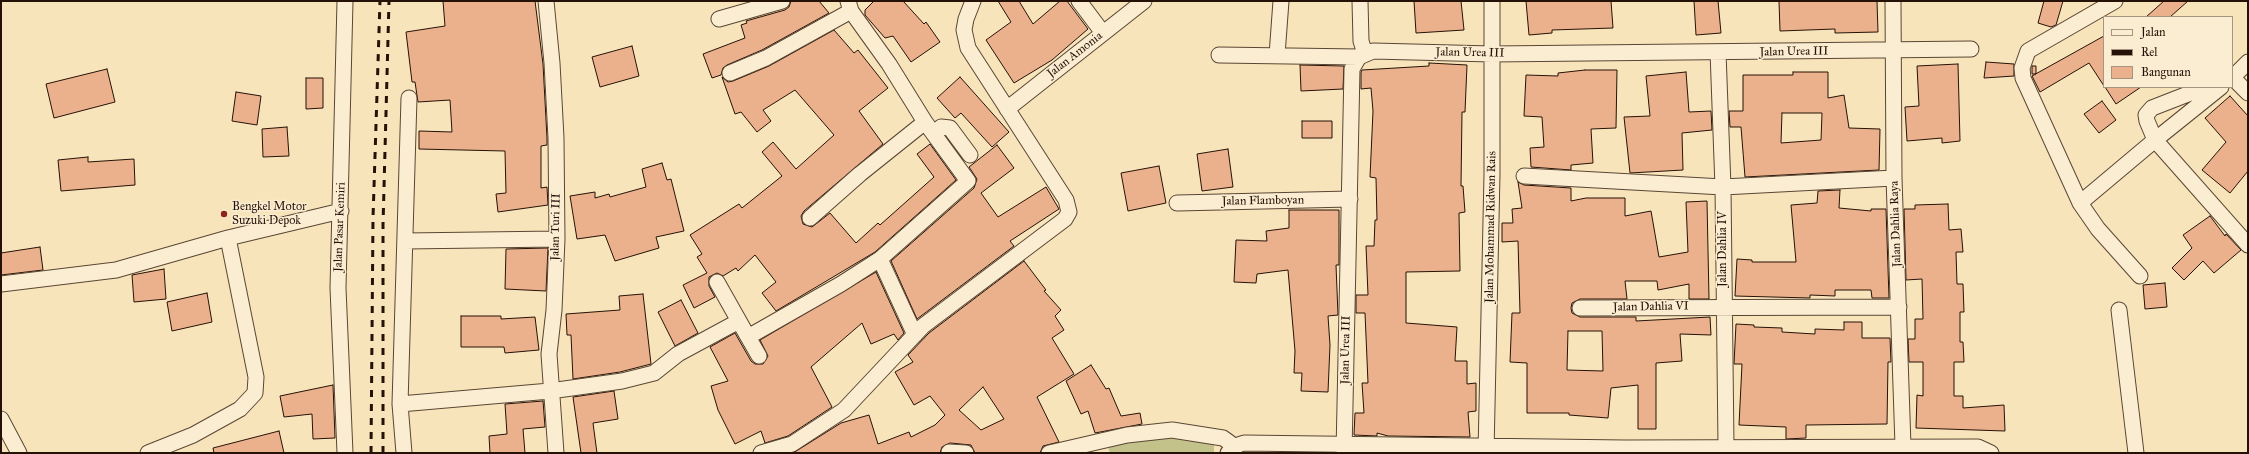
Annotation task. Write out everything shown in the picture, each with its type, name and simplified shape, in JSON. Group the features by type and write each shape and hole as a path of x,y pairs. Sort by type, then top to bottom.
{"street":[{"name":"Jalan Pasar Kemiri","path":"345,1 338,288 345,453"},
{"name":"Jalan Turi III","path":"546,1 552,70 557,239 554,310 549,354 550,391 556,453"},
{"path":"719,19 782,1"},
{"path":"761,453 792,444 844,410 929,321 1065,219 1068,212 1066,200 1007,109 965,39 966,19 973,1"},
{"path":"1079,1 1103,33"},
{"name":"Jalan Amonia","path":"1007,109 1144,1"},
{"path":"1277,56 1281,1"},
{"path":"1219,55 1362,55 1360,1"},
{"name":"Jalan Mohammad Ridwan Rais","path":"1486,449 1492,174 1492,1"},
{"name":"Jalan Dahlia Raya","path":"1893,1 1892,51 1894,178 1902,446"},
{"path":"2115,1 2098,6 2028,51 2022,68 2023,78 2080,203 2098,229 2140,276"},
{"path":"730,73 766,58 850,6 930,128 968,182 880,259 841,284 748,337"},
{"name":"Jalan Urea III","path":"1344,448 1352,69 1362,55 1373,50 1492,54 1971,50"},
{"name":"Jalan Dahlia IV","path":"1718,52 1723,187 1723,306 1726,446"},
{"path":"2248,62 2233,77 2248,93"},
{"path":"2203,88 2152,108 2146,115 2147,121 2155,140 2248,245"},
{"path":"2080,203 2220,88"},
{"path":"404,453 400,404 409,98"},
{"path":"810,218 860,174 930,128 950,128 970,155"},
{"path":"1524,176 1723,187 1894,178"},
{"name":"Jalan Flamboyan","path":"1177,203 1350,199"},
{"path":"1,284 116,270 228,238 341,211"},
{"path":"148,453 193,434 240,409 255,393 256,377 228,238"},
{"path":"405,241 557,239"},
{"path":"880,259 915,335"},
{"path":"717,282 759,356"},
{"name":"Jalan Dahlia VI","path":"1580,308 1723,306 1899,307"},
{"path":"2119,310 2136,453"},
{"path":"400,404 550,391 622,381 654,373 678,354 739,321"},
{"path":"1,419 19,453"},
{"path":"1049,453 1127,435 1172,430 1223,438 1230,443 1230,451 1244,443 1344,448 1625,450 1726,446 1778,450 1838,450 1902,446 1978,447 1990,453"},
{"path":"949,452 966,453"}],"shaded area":[{"path":"1157,431 1214,444 1214,453 1110,453 1106,441"}],"building":[{"path":"443,1 535,1 543,64 547,138 547,145 541,146 541,188 547,187 548,205 498,212 496,194 506,193 505,151 419,149 419,131 452,132 450,100 418,102 415,82 412,82 406,32 445,26"},
{"path":"791,1 819,1 829,13 762,50 727,65 723,68 721,75 712,78 703,54 745,38 741,25 747,23 746,21 785,10 789,7"},
{"path":"874,1 903,1 924,24 926,22 940,42 911,62 893,36 885,38 865,15 865,10"},
{"path":"998,1 1019,1 1033,24 1060,1 1067,1 1088,29 1052,60 1014,83 986,40 1011,22"},
{"path":"1414,1 1461,1 1464,30 1416,33"},
{"path":"1526,1 1611,1 1613,28 1552,30 1552,33 1529,35"},
{"path":"1694,1 1718,1 1721,33 1696,35"},
{"path":"1779,1 1877,1 1878,32 1835,33 1835,29 1780,31"},
{"path":"2044,1 2063,1 2056,25 2051,27 2038,23"},
{"path":"2164,1 2188,1 2171,16 2147,16"},
{"path":"834,30 854,53 858,50 888,88 859,111 883,144 804,211 801,216 803,224 812,227 830,213 856,243 878,223 880,225 934,177 917,154 930,144 956,180 875,252 776,311 762,293 776,282 755,255 738,271 736,268 723,276 717,273 709,277 709,286 715,297 694,308 683,285 707,273 697,257 702,254 690,235 739,204 742,208 782,176 762,152 773,142 796,169 834,135 795,90 763,110 771,121 757,132 741,112 735,114 722,77 728,82 733,81 769,66"},
{"path":"2103,37 2103,84 2089,63 2040,92 2032,76"},
{"path":"632,46 639,76 600,87 592,57"},
{"path":"1986,62 2014,64 2014,76 1984,78"},
{"path":"1429,63 1467,65 1465,112 1462,112 1461,186 1463,186 1465,212 1459,213 1460,271 1406,272 1406,323 1457,327 1455,361 1467,361 1467,384 1476,383 1476,411 1468,412 1470,437 1388,436 1377,433 1377,436 1354,435 1355,413 1364,413 1362,383 1368,383 1365,313 1356,313 1356,295 1368,295 1366,246 1374,246 1375,220 1377,220 1376,178 1370,177 1373,111 1371,88 1361,89 1361,72 1362,70 1429,66"},
{"path":"1958,64 1960,141 1942,143 1942,138 1907,141 1905,107 1919,106 1917,66"},
{"path":"1300,65 1344,66 1343,89 1301,91"},
{"path":"2032,66 2036,66 2036,74 2032,74"},
{"path":"107,69 115,102 54,118 46,84"},
{"path":"1585,70 1617,70 1616,128 1591,129 1593,163 1571,165 1571,170 1531,167 1530,148 1544,147 1542,117 1524,116 1526,75 1558,76 1558,73"},
{"path":"1686,72 1689,112 1711,111 1712,130 1682,133 1683,170 1630,173 1624,117 1650,116 1646,76"},
{"path":"1793,72 1828,72 1828,98 1844,95 1849,128 1880,129 1879,170 1745,177 1741,127 1730,127 1729,111 1743,111 1743,75 1793,75","holes":["1782,113 1822,113 1821,140 1781,143"]},
{"path":"960,77 1009,132 992,147 961,113 955,118 937,98"},
{"path":"306,78 323,78 323,108 306,109"},
{"path":"2106,88 2140,88 2116,104"},
{"path":"236,92 261,96 257,125 232,121"},
{"path":"2230,96 2248,116 2248,171 2230,193 2202,170 2226,142 2205,118"},
{"path":"2102,101 2116,120 2099,133 2084,114"},
{"path":"1302,121 1332,121 1332,138 1302,138"},
{"path":"287,127 289,156 263,157 262,129"},
{"path":"997,145 1014,168 981,193 998,217 1046,187 1059,209 1010,241 1014,246 917,319 891,261 974,188 977,179 969,167"},
{"path":"1228,149 1233,187 1202,191 1197,154"},
{"path":"88,157 88,162 134,159 135,185 61,191 58,160"},
{"path":"662,163 667,180 671,179 684,231 656,237 659,248 615,261 605,235 577,239 570,196 595,192 595,198 609,194 610,197 646,187 642,169"},
{"path":"1159,166 1166,203 1128,211 1121,173"},
{"path":"1518,182 1524,185 1571,188 1571,201 1586,198 1625,198 1625,216 1651,211 1659,257 1688,252 1686,202 1707,201 1709,299 1689,299 1689,284 1658,290 1657,281 1625,281 1627,299 1580,299 1572,303 1572,313 1580,317 1636,317 1636,321 1710,317 1711,335 1680,334 1682,361 1656,363 1656,429 1638,429 1638,385 1611,388 1608,418 1569,415 1569,413 1527,413 1527,363 1510,362 1512,313 1520,313 1518,241 1502,242 1502,223 1513,223 1512,209 1522,208","holes":["1568,331 1602,331 1603,371 1567,370"]},
{"path":"1840,190 1839,208 1871,211 1871,209 1886,209 1889,298 1872,298 1871,290 1835,290 1835,296 1810,295 1810,298 1735,296 1737,259 1752,260 1752,262 1796,262 1791,205 1817,203 1818,191"},
{"path":"1948,204 1949,230 1961,229 1963,252 1956,252 1957,284 1963,284 1964,312 1960,312 1960,342 1963,342 1964,362 1954,362 1954,396 1963,396 1963,408 2004,405 2005,431 1916,428 1917,395 1923,396 1923,362 1909,362 1908,339 1915,339 1915,319 1923,319 1922,279 1906,280 1904,209 1915,209 1915,205"},
{"path":"1289,210 1339,210 1339,265 1336,265 1338,315 1328,316 1330,345 1328,392 1301,391 1302,373 1294,373 1295,351 1288,270 1257,274 1256,283 1234,282 1236,240 1267,241 1266,231 1289,228"},
{"path":"2210,216 2225,236 2226,234 2241,250 2214,273 2203,261 2184,280 2172,268 2192,248 2183,235"},
{"path":"40,247 43,270 1,275 1,253"},
{"path":"548,248 546,291 505,289 506,249"},
{"path":"1024,261 1046,290 1044,291 1061,310 1055,316 1064,330 1052,338 1074,374 1037,397 1059,442 1043,446 1040,453 975,453 971,445 950,443 942,447 940,453 793,453 841,423 869,415 878,444 909,432 911,437 935,425 945,415 930,396 914,405 895,372 913,362 908,355 929,333","holes":["983,387 1004,419 981,430 959,410"]},
{"path":"164,269 166,299 134,302 132,275"},
{"path":"876,272 904,333 898,340 894,334 871,344 862,323 811,367 832,407 788,436 765,443 761,431 735,444 718,410 711,386 728,381 710,347 735,333 751,361 755,364 763,364 768,356 760,340"},
{"path":"2165,283 2167,307 2145,309 2143,285"},
{"path":"207,293 212,322 172,331 167,302"},
{"path":"643,294 651,364 620,372 573,379 571,335 567,335 566,314 620,310 619,296"},
{"path":"681,300 698,333 675,346 658,312"},
{"path":"461,316 501,316 501,319 535,317 539,350 505,353 504,347 461,347"},
{"path":"1844,322 1862,322 1862,338 1890,338 1891,362 1888,362 1887,424 1806,425 1806,438 1786,439 1786,427 1739,425 1742,364 1734,364 1736,324 1754,325 1754,327 1782,328 1782,332 1815,334 1815,329 1844,330"},
{"path":"1091,365 1106,389 1109,388 1121,416 1140,413 1142,424 1095,433 1088,411 1081,414 1066,381"},
{"path":"333,385 335,438 313,439 312,414 284,417 280,396"},
{"path":"614,391 618,419 593,423 597,453 581,453 573,397"},
{"path":"543,401 545,427 523,429 525,453 490,453 489,436 507,434 505,404"},
{"path":"279,431 284,453 214,453 213,448"}],"railway":[{"path":"371,453 373,218 380,1"},
{"path":"383,453 383,225 389,1"}],"place":[{"name":"Bengkel Motor Suzuki Depok","path":"224,214"}]}
